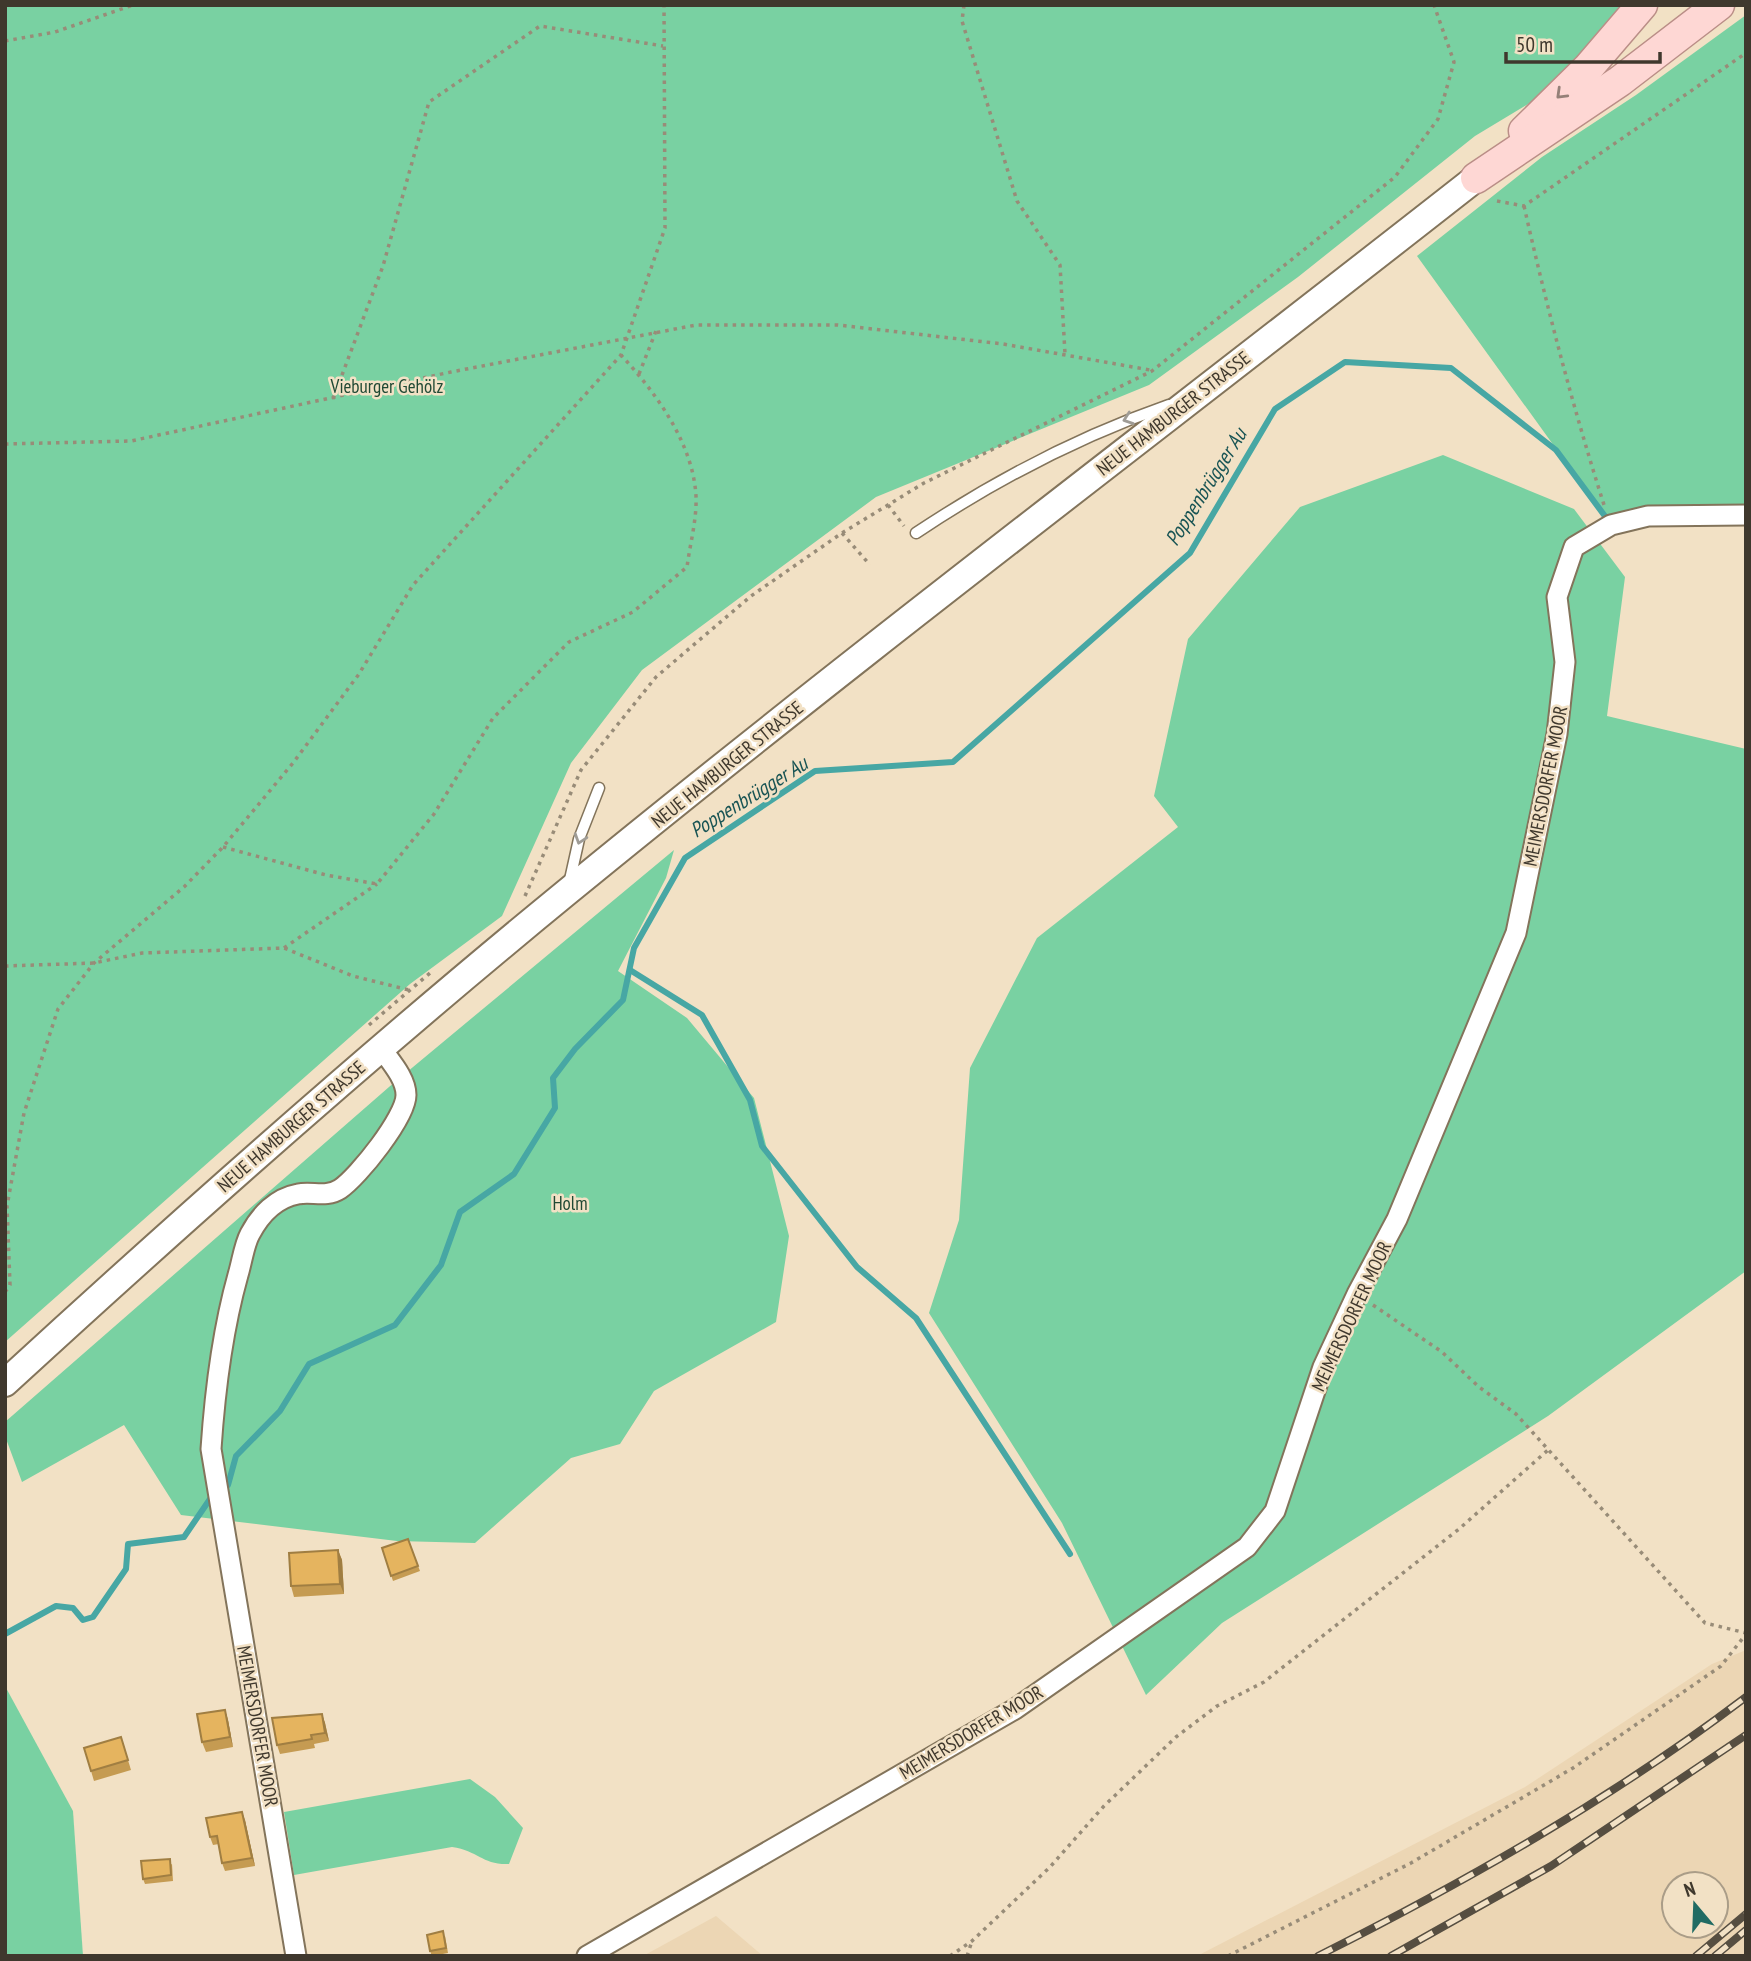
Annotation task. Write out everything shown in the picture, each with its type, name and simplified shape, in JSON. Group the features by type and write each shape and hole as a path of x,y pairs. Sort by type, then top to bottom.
{"main road":[{"path":"1476,178 1588,68 1642,5"},
{"path":"1476,178 1620,81 1719,5"},
{"name":"NEUE HAMBURGER STRASSE","path":"5,1383 188,1215 373,1039 567,892 1192,397 1476,178"}],"street":[{"name":"MEIMERSDORFER MOOR","path":"587,1956 1015,1709 1247,1547 1275,1511 1323,1367 1357,1294 1397,1219 1516,933 1558,722 1565,662 1557,597 1574,547 1611,525 1648,516 1746,515"},
{"name":"MEIMERSDORFER MOOR","path":"296,1956 211,1449 215,1384 233,1294 249,1235 268,1208 284,1200 298,1194 318,1195 338,1191 351,1179 400,1118 406,1094 398,1071 373,1039"}],"lane":[{"path":"913,534 964,502 1109,426 1192,397"},
{"path":"567,892 579,839 600,788"}],"path":[{"path":"5,41 55,32 133,5"},
{"path":"5,1292 10,1285 7,1206 24,1113 58,1009 94,963 184,887 223,847 293,763 359,674 413,585 621,355 665,228 664,5"},
{"path":"964,5 962,21 1017,201 1060,265 1065,354"},
{"path":"523,901 581,770 656,677 751,596 842,533 924,483 1152,371 1395,177 1438,119 1454,62 1434,5"},
{"path":"333,398 383,266 429,102 540,26 663,46"},
{"path":"1497,201 1524,206 1746,53"},
{"path":"1524,206 1548,314 1577,420 1611,525"},
{"path":"5,444 131,441 656,331 696,325 838,326 1065,354 1152,371"},
{"path":"639,374 656,331"},
{"path":"284,948 377,884 434,814 493,718 569,642 633,612 687,567 696,497 685,444 639,374 621,355"},
{"path":"888,505 913,534"},
{"path":"842,533 870,565"},
{"path":"223,847 326,875 377,884"},
{"path":"5,966 94,963 142,953 284,948 353,976 409,989"},
{"path":"373,1039 409,989 440,965"},
{"path":"1228,1956 1410,1863 1573,1768 1721,1666 1746,1633 1705,1623 1516,1414 1479,1387 1442,1352 1357,1294"},
{"path":"950,1956 972,1941 1050,1867 1104,1806 1175,1737 1217,1706 1264,1682 1459,1529 1548,1450"},
{"path":"967,1956 972,1941"}],"shaded area":[{"path":"1746,1650 1746,1956 1197,1956 1525,1787 1712,1664"},
{"path":"716,1916 763,1956 643,1956"}],"green space":[{"name":"Vieburger Gehölz","path":"5,5 1622,5 1553,89 1475,136 1298,277 1149,385 876,497 642,670 571,763 502,916 410,984 5,1342"},
{"path":"1746,15 1746,515 1611,525 1417,256 1542,157 1636,95"},
{"path":"1443,455 1574,509 1625,577 1607,716 1746,749 1746,1271 1548,1416 1222,1623 1146,1695 1062,1523 929,1313 959,1220 970,1068 1037,938 1178,827 1154,796 1188,639 1300,507"},
{"name":"Holm","path":"674,850 666,878 618,971 687,1018 754,1098 789,1236 776,1322 654,1391 620,1444 571,1458 475,1543 397,1541 181,1515 124,1425 22,1482 5,1436 5,1422 389,1087"},
{"path":"5,1686 73,1811 83,1956 5,1956"},
{"path":"470,1779 495,1797 523,1828 509,1864 492,1862 452,1847 294,1875 284,1812"}],"building":[{"path":"408,1539 418,1566 391,1576 382,1548"},
{"path":"338,1550 340,1584 291,1586 289,1553"},
{"path":"225,1710 230,1737 202,1742 197,1714"},
{"path":"322,1714 325,1733 311,1735 312,1739 277,1745 272,1718"},
{"path":"121,1737 128,1760 91,1771 84,1748"},
{"path":"242,1812 252,1858 222,1863 217,1836 210,1837 206,1818"},
{"path":"170,1859 171,1875 143,1879 141,1861"},
{"path":"443,1931 446,1948 430,1951 427,1935"}],"waterway":[{"name":"Poppenbrügger Au","path":"228,1485 236,1456 280,1411 309,1364 395,1325 441,1265 460,1212 514,1174 555,1108 553,1078 575,1049 623,1000 634,948 685,858 815,771 953,762 1190,553 1275,409 1345,362 1451,368 1556,450 1610,523"},
{"path":"630,970 702,1015 750,1100 762,1146 857,1267 916,1318 1070,1554"},
{"name":"Poppenbrügger Au","path":"5,1634 56,1606 73,1608 83,1620 93,1617 126,1569 128,1544 184,1537 210,1499"}],"railway":[{"path":"1318,1956 1484,1868 1591,1804 1644,1770 1746,1697"},
{"path":"1391,1956 1551,1866 1746,1735"},
{"path":"1696,1956 1746,1914"},
{"path":"1715,1956 1746,1930"}]}
